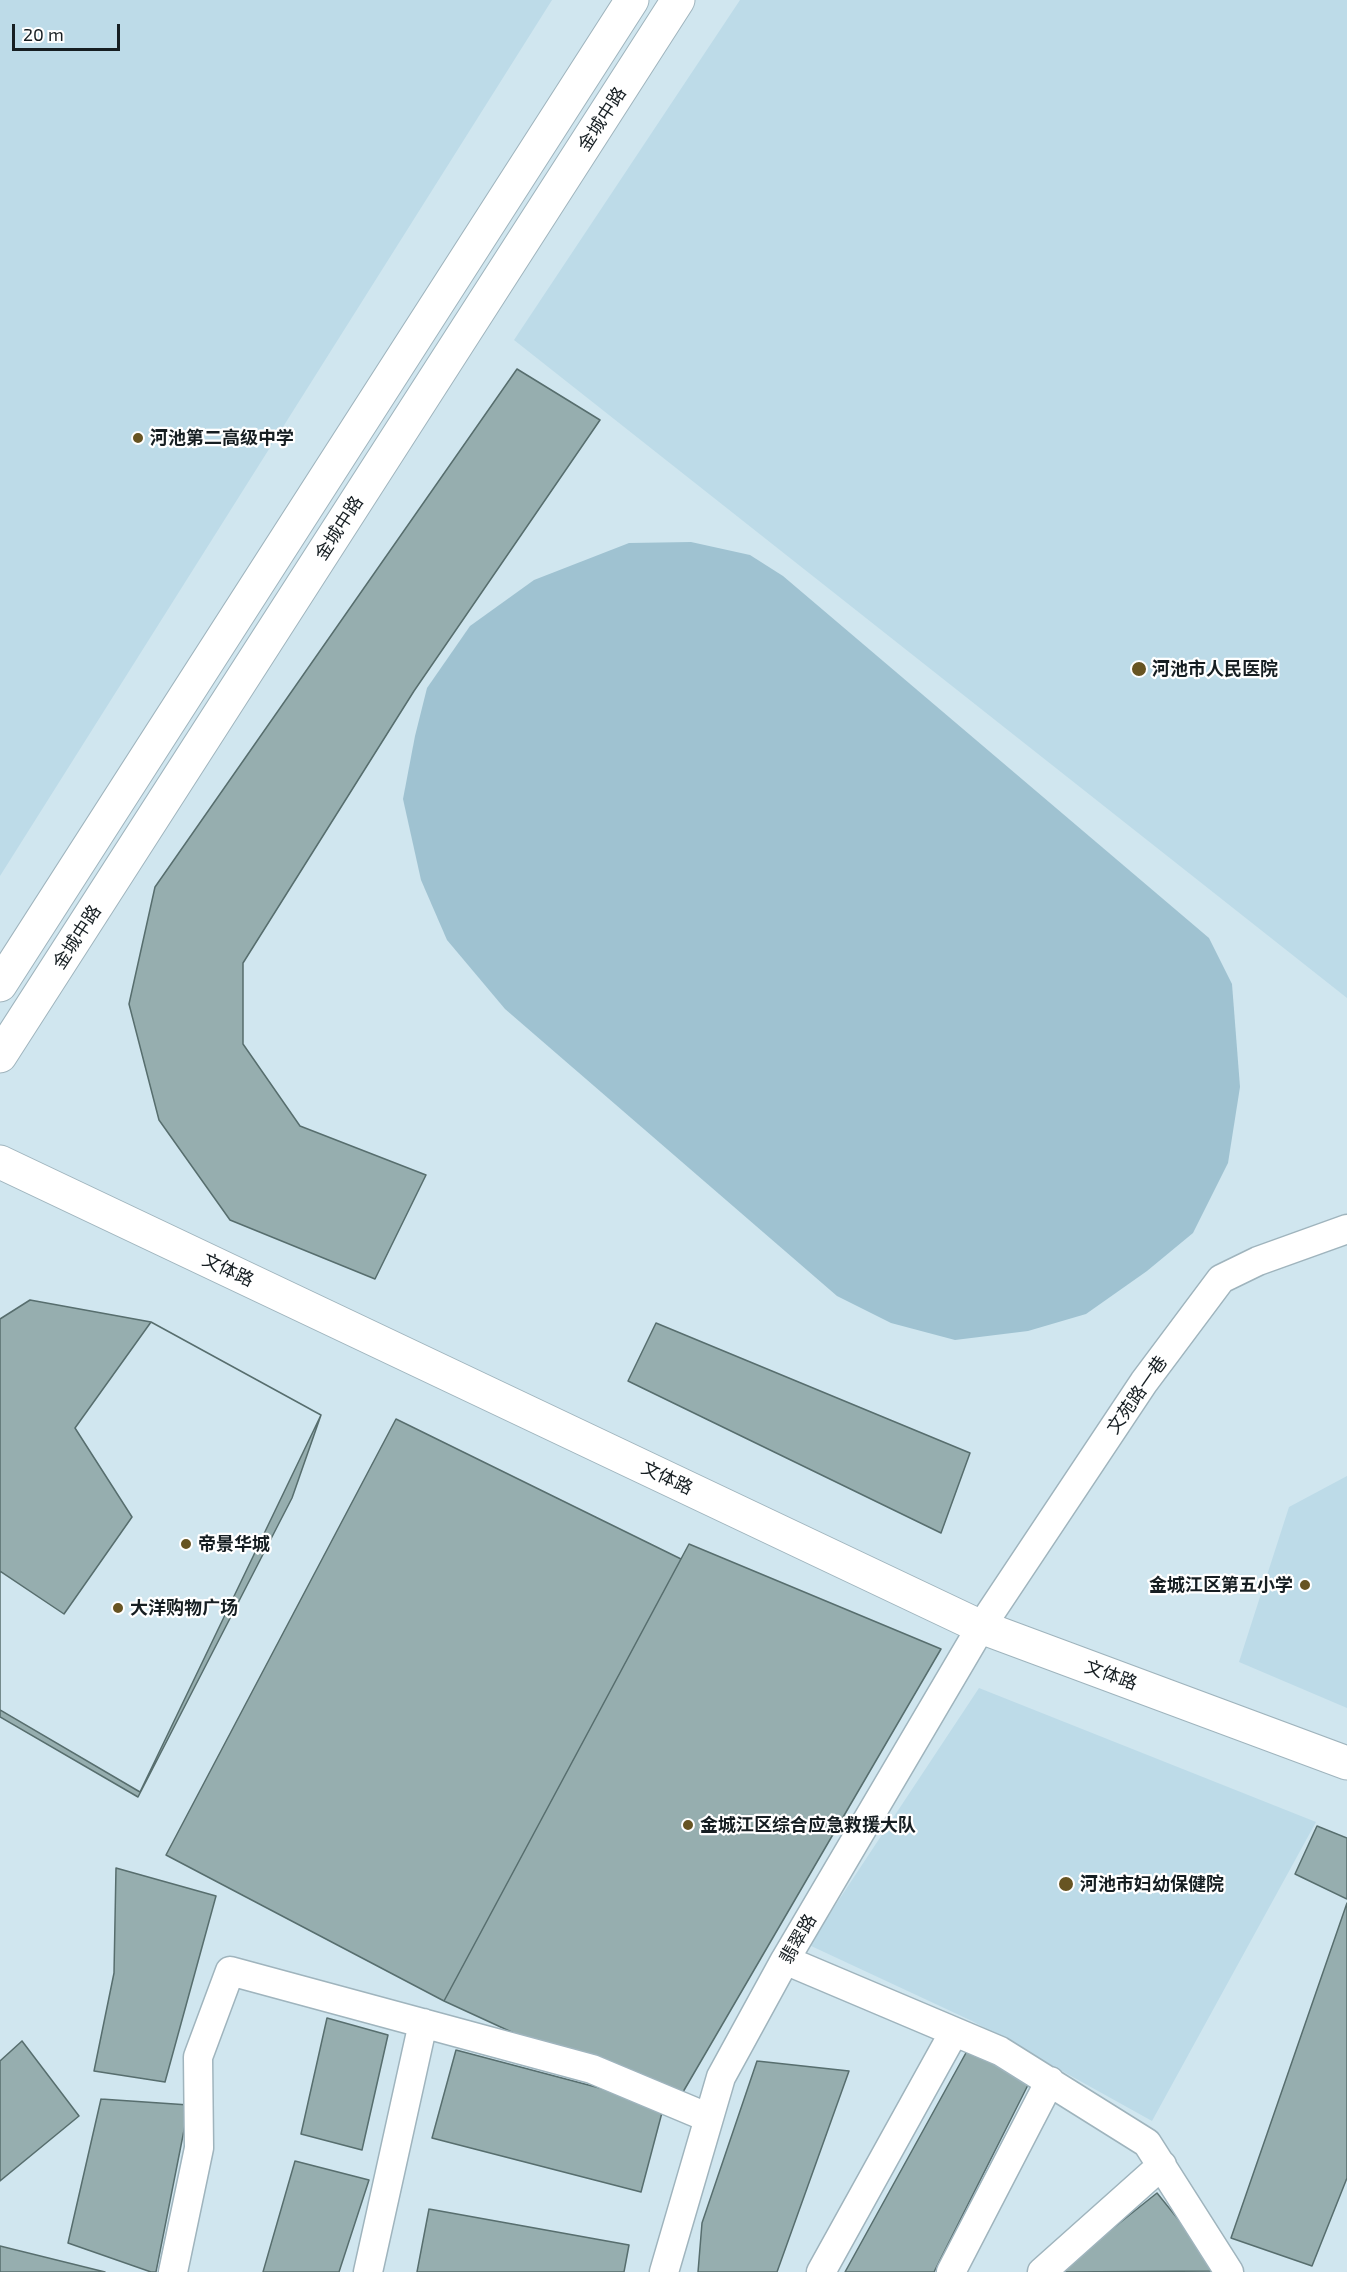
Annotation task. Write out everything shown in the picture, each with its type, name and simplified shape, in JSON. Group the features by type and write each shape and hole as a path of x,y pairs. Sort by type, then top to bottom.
{"main road":[{"path":"0,985 632,0"},
{"name":"金城中路","path":"0,1056 678,0"},
{"name":"文体路","path":"0,1162 981,1628 1347,1763"}],"street":[{"name":"文苑路一巷","path":"981,1628 1144,1382 1221,1279 1258,1261 1347,1228"},
{"name":"翡翠路","path":"664,2272 721,2077 785,1960 981,1628"},
{"path":"785,1960 1000,2051 1147,2143 1229,2272"},
{"path":"172,2272 198,2148 198,2057 230,1971 592,2069 709,2118"},
{"path":"368,2272 423,2023"},
{"path":"821,2272 954,2032"},
{"path":"951,2272 1050,2081"},
{"path":"1041,2272 1162,2165"}],"shaded area":[{"name":"河池第二高级中学","path":"0,0 552,0 0,876"},
{"name":"河池市人民医院","path":"740,0 1347,0 1347,998 514,340"},
{"path":"691,542 750,555 783,576 1209,938 1232,984 1240,1087 1228,1163 1193,1233 1147,1271 1086,1314 1028,1331 955,1340 891,1323 837,1296 505,1009 447,940 421,880 403,799 427,688 470,626 534,580 629,543"},
{"name":"金城江区第五小学","path":"1347,1476 1347,1708 1239,1662 1289,1507"},
{"name":"河池市妇幼保健院","path":"979,1688 1316,1822 1152,2121 972,2021 809,1945"}],"building":[{"path":"517,369 600,420 414,691 243,963 243,1044 300,1126 426,1175 375,1279 230,1220 159,1120 129,1004 155,887"},
{"name":"大洋购物广场","path":"30,1300 151,1322 321,1415 292,1498 138,1797 0,1717 0,1319"},
{"name":"大洋购物广场","path":"151,1322 321,1415 140,1792 0,1710 0,1571 64,1614 132,1517 75,1428"},
{"path":"656,1323 970,1453 941,1533 628,1381"},
{"path":"396,1419 681,1559 444,2001 166,1855"},
{"name":"金城江区综合应急救援大队","path":"689,1544 941,1649 676,2104 592,2069 444,2001"},
{"path":"1317,1826 1347,1838 1347,1899 1295,1874"},
{"path":"116,1868 216,1896 165,2082 94,2071 114,1973"},
{"path":"1347,1903 1347,2178 1312,2266 1231,2238"},
{"path":"327,2018 388,2035 362,2150 301,2134"},
{"path":"22,2041 79,2116 0,2181 0,2061"},
{"path":"456,2050 664,2105 641,2192 432,2138"},
{"path":"967,2051 1031,2079 934,2272 845,2272"},
{"path":"757,2061 849,2071 777,2272 698,2272 702,2223"},
{"path":"101,2099 189,2105 156,2272 68,2243"},
{"path":"295,2161 369,2180 339,2272 263,2272"},
{"path":"1157,2193 1220,2271 1058,2272"},
{"path":"429,2209 629,2245 624,2272 417,2272"},
{"path":"0,2246 105,2272 0,2272"}],"place":[{"name":"河池第二高级中学","path":"138,438"},
{"name":"河池市人民医院","path":"1139,669"},
{"name":"帝景华城","path":"186,1544"},
{"name":"金城江区第五小学","path":"1305,1585"},
{"name":"大洋购物广场","path":"118,1608"},
{"name":"金城江区综合应急救援大队","path":"688,1825"},
{"name":"河池市妇幼保健院","path":"1066,1884"}]}
